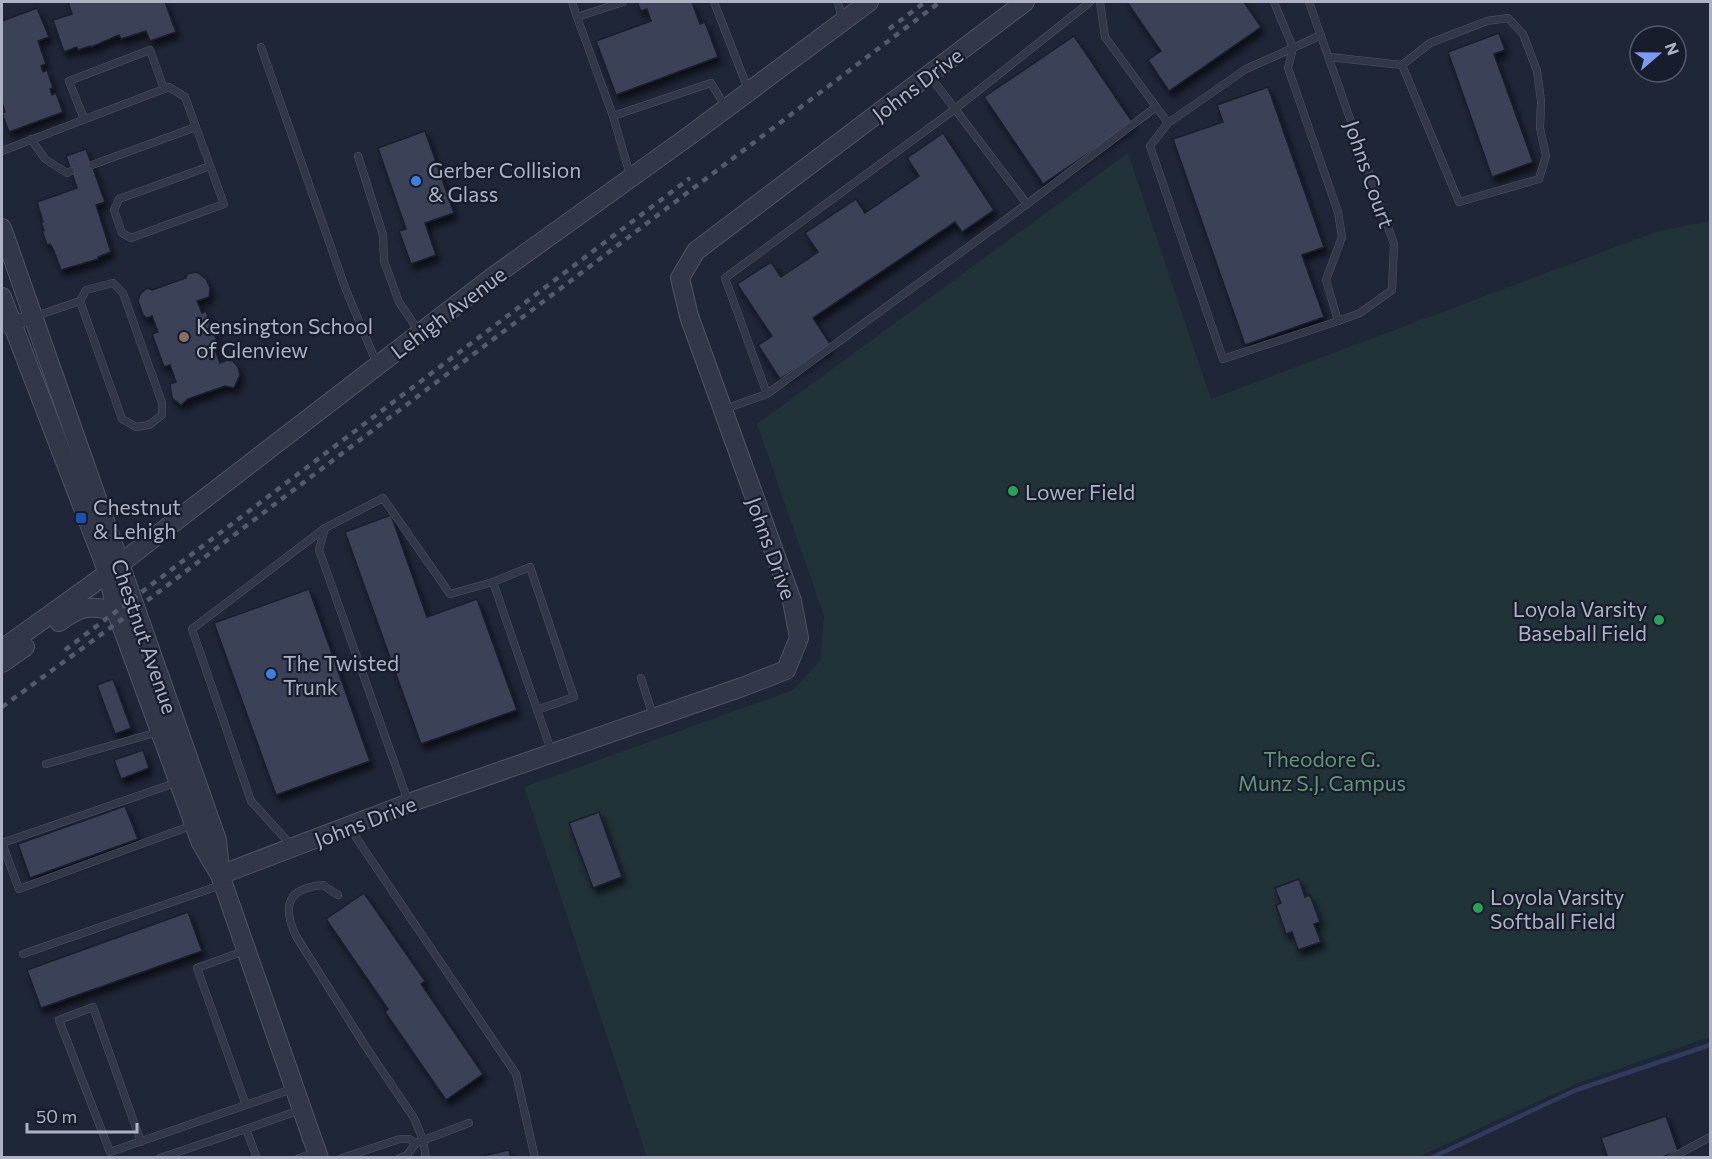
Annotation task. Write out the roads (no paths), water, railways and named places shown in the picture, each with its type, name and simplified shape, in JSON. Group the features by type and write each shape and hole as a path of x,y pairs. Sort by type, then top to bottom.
{"street":[{"name":"Lehigh Avenue","path":"2,649 114,568 494,276 726,109 869,2"},
{"name":"Johns Drive","path":"222,880 294,848 409,803 742,687 786,669 799,638 792,601 689,316 680,278 696,250 1025,2"},
{"name":"Chestnut Avenue","path":"2,228 186,779 202,821 217,840 222,880 302,1109 312,1156"},
{"name":"Chestnut Avenue","path":"2,297 7,324 114,568 116,611 160,731 186,779"},
{"path":"7,324 33,317"},
{"path":"2,663 76,610 96,606 116,611"}],"lane":[{"path":"572,2 613,116 631,178"},
{"path":"577,17 623,2"},
{"path":"714,2 749,91"},
{"path":"838,2 843,21"},
{"path":"767,394 725,278 955,109 1090,2"},
{"path":"1100,2 1105,37 1168,123"},
{"path":"1274,2 1293,48 1288,68 1338,212 1342,237 1326,280 1338,321 1223,359 1150,146 1168,123 1246,69 1293,48 1321,35"},
{"name":"Johns Court","path":"1309,2 1395,244 1392,290 1360,313 1338,321"},
{"path":"1329,57 1402,65 1430,43 1487,21 1508,18 1523,34 1537,71 1541,102 1540,128 1546,156 1539,179 1460,202 1402,65"},
{"path":"261,47 346,290 378,366"},
{"path":"84,120 69,81 150,50 164,89"},
{"path":"928,75 1027,204"},
{"path":"613,116 711,83 726,109"},
{"path":"2,151 170,87 185,97 224,204 131,238 122,233 114,210 119,199 210,166"},
{"path":"723,410 767,394 1156,107"},
{"path":"92,165 196,127"},
{"path":"31,140 45,159 67,173 71,171"},
{"path":"358,156 383,235 384,261 399,302 420,333"},
{"path":"33,317 80,302 86,290 113,283 123,293 162,403 162,415 149,425 136,428 122,419 80,302"},
{"path":"294,848 251,801 192,629 325,528 383,498 450,594 493,582 530,567 574,696 537,710"},
{"path":"325,528 319,550 409,803"},
{"path":"493,582 552,753"},
{"path":"641,678 653,718"},
{"path":"46,764 160,731"},
{"path":"186,779 2,843 19,889 202,821"},
{"path":"349,827 516,1074 535,1158"},
{"path":"23,954 222,880"},
{"path":"339,895 323,885 307,886 295,895 288,908 290,921 296,936 414,1118 419,1141 426,1158"},
{"path":"246,950 197,968 246,1105"},
{"path":"141,1142 93,1007 59,1020 110,1152 141,1142 295,1088"},
{"path":"160,1158 302,1109"},
{"path":"342,1158 400,1139 419,1141 469,1123"},
{"path":"246,1128 257,1158"},
{"path":"1671,1158 1710,1137"},
{"path":"400,1158 408,1155 419,1141"}],"waterway":[{"path":"1431,1158 1576,1090 1710,1045"}],"railway":[{"path":"889,29 925,2"},
{"path":"2,707 136,609 940,2"},
{"path":"65,650 690,178"}],"place":[{"name":"Gerber Collision & Glass","path":"416,181"},
{"name":"Kensington School of Glenview","path":"184,337"},
{"name":"Lower Field","path":"1013,491"},
{"name":"Chestnut & Lehigh","path":"81,518"},
{"name":"Loyola Varsity Baseball Field","path":"1659,620"},
{"name":"The Twisted Trunk","path":"271,674"},
{"name":"Loyola Varsity Softball Field","path":"1478,908"}],"park label":[{"name":"Theodore G. Munz S.J. Campus","path":"1322,770"}]}
